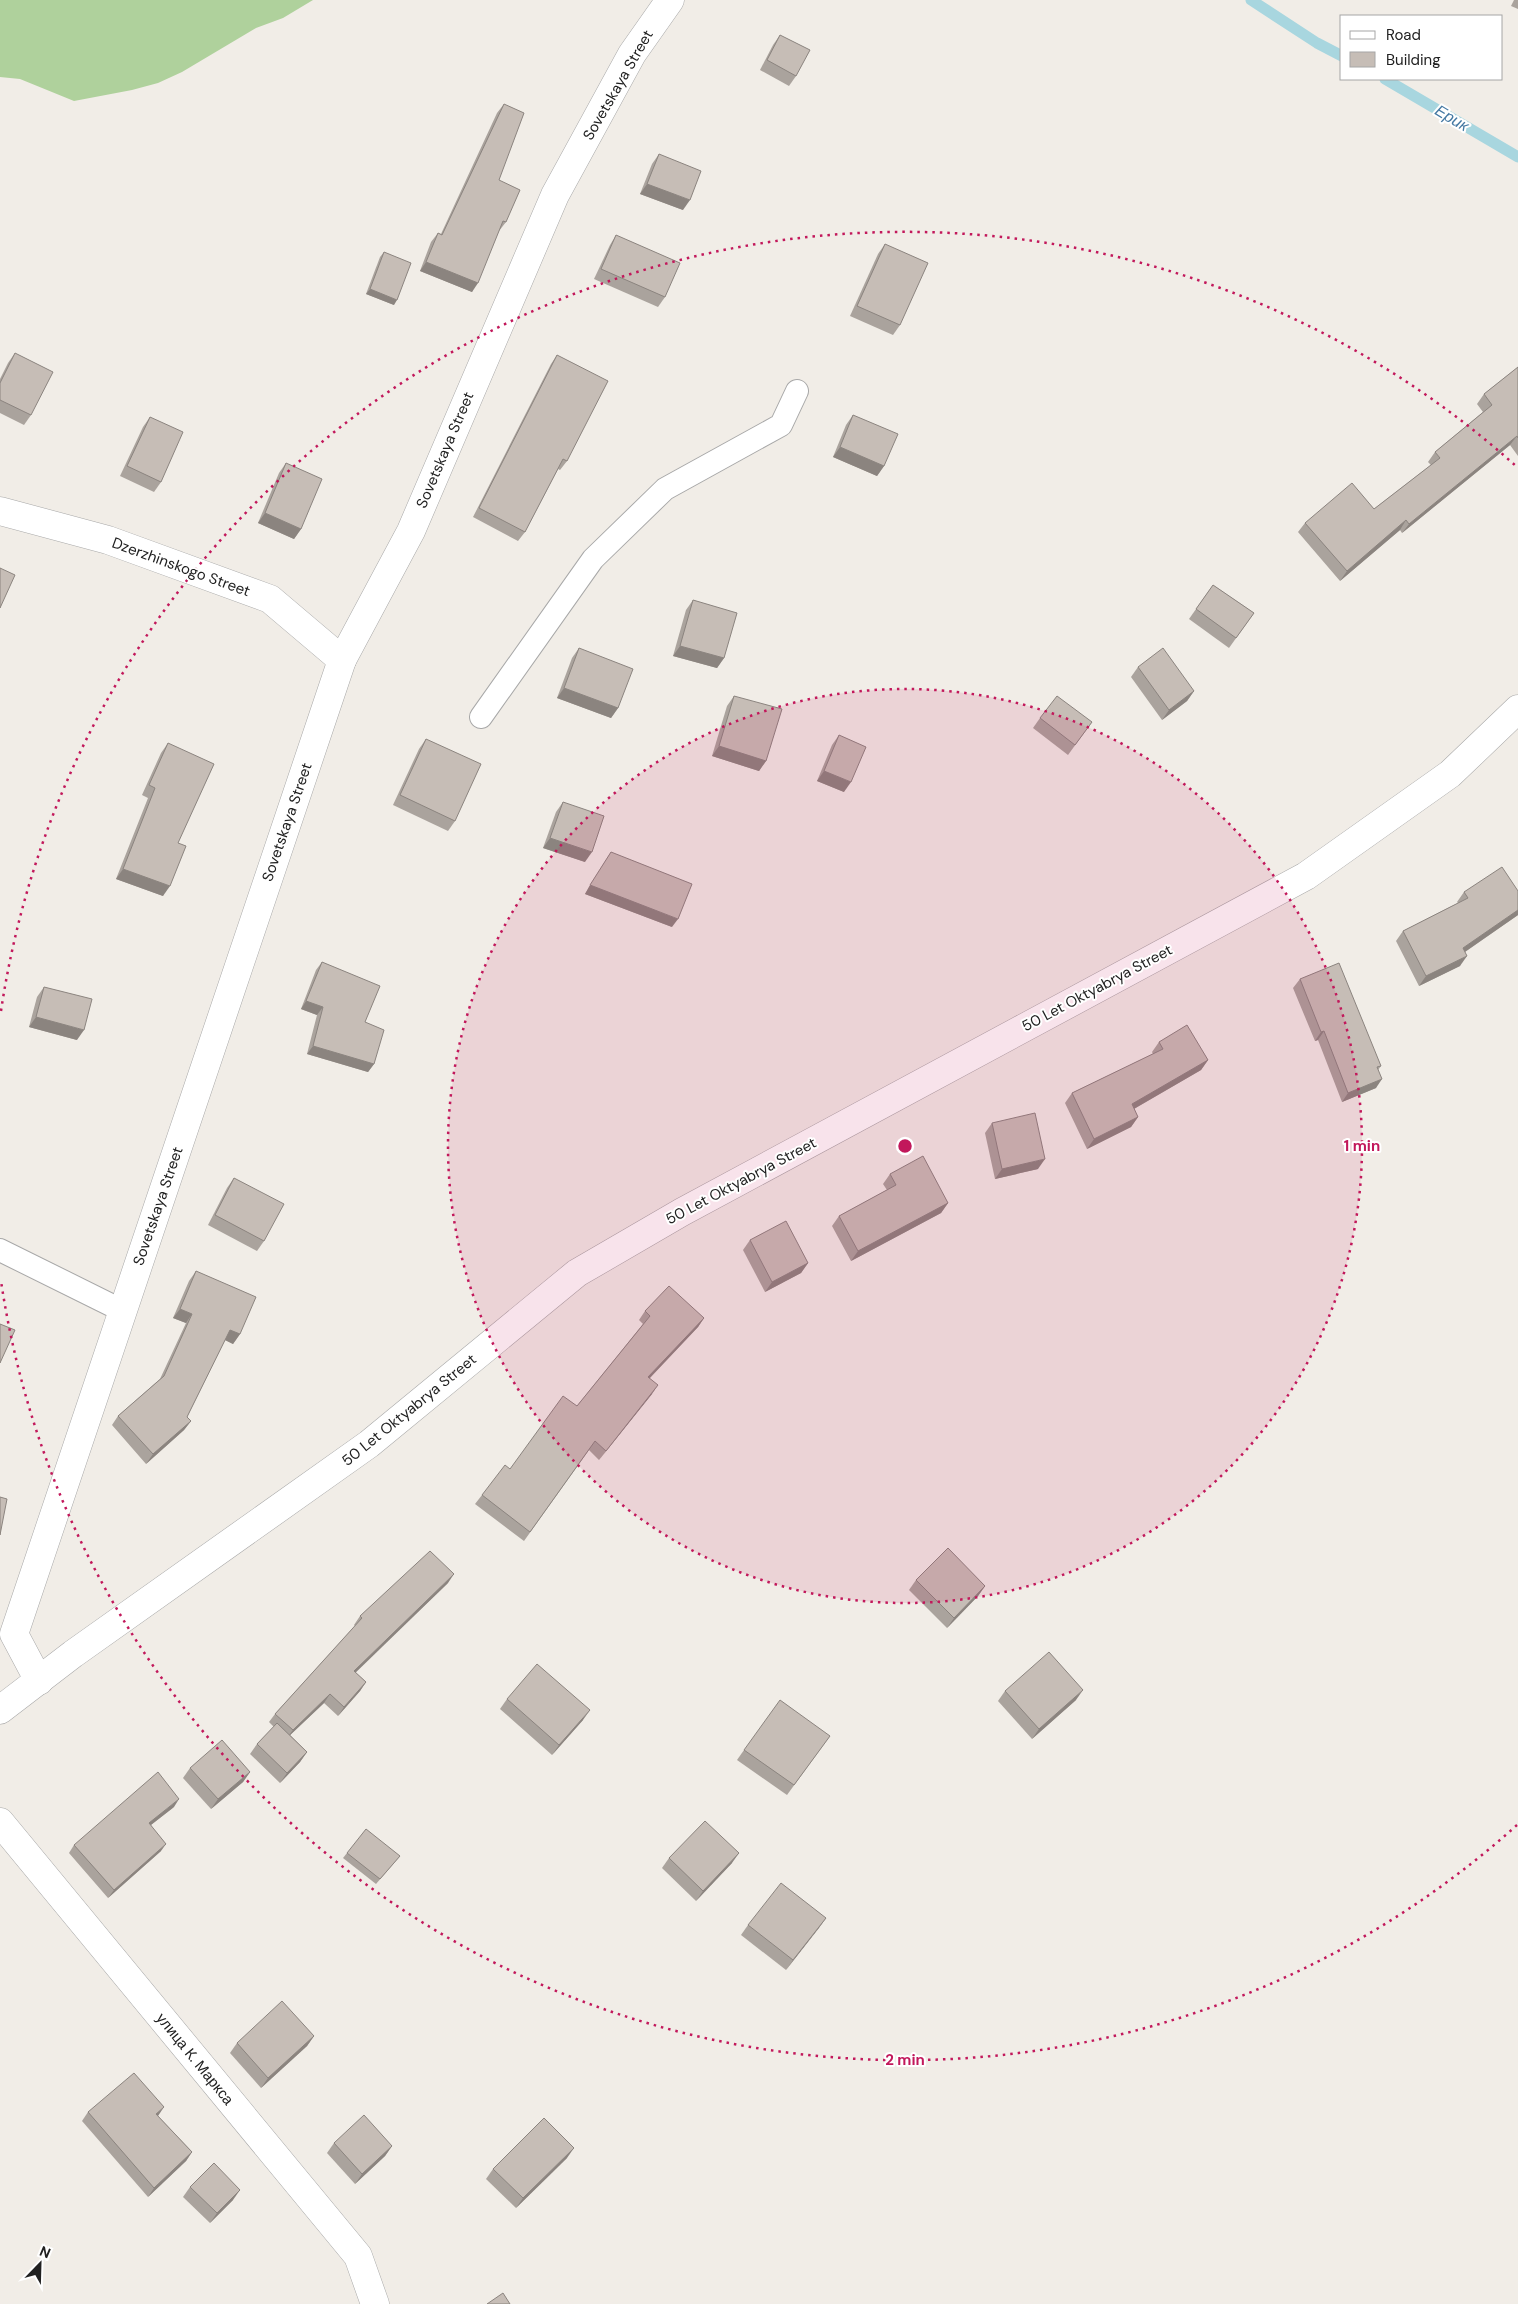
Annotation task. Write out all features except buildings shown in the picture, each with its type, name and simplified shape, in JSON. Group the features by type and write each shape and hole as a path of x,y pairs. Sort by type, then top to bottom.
{"street":[{"name":"Sovetskaya Street","path":"39,1681 7,1633 123,1311 342,660 411,530 555,195 632,54 670,0"},
{"name":"Dzerzhinskogo Street","path":"0,511 108,540 270,599 342,660"},
{"name":"50 Let Oktyabrya Street","path":"0,1710 73,1654 369,1444 576,1273 690,1207 1306,876 1450,774 1518,709"},
{"name":"улица К. Маркса","path":"0,1822 358,2256 375,2304"}],"lane":[{"path":"481,717 593,559 665,489 781,425 797,391"},
{"path":"0,1250 123,1311"}],"green space":[{"path":"0,0 313,0 283,18 256,28 182,72 158,83 74,101 20,79 0,77"}],"waterway":[{"name":"Ерик","path":"1251,0 1317,43 1340,55"},
{"name":"Ерик","path":"1387,80 1518,157"}]}
